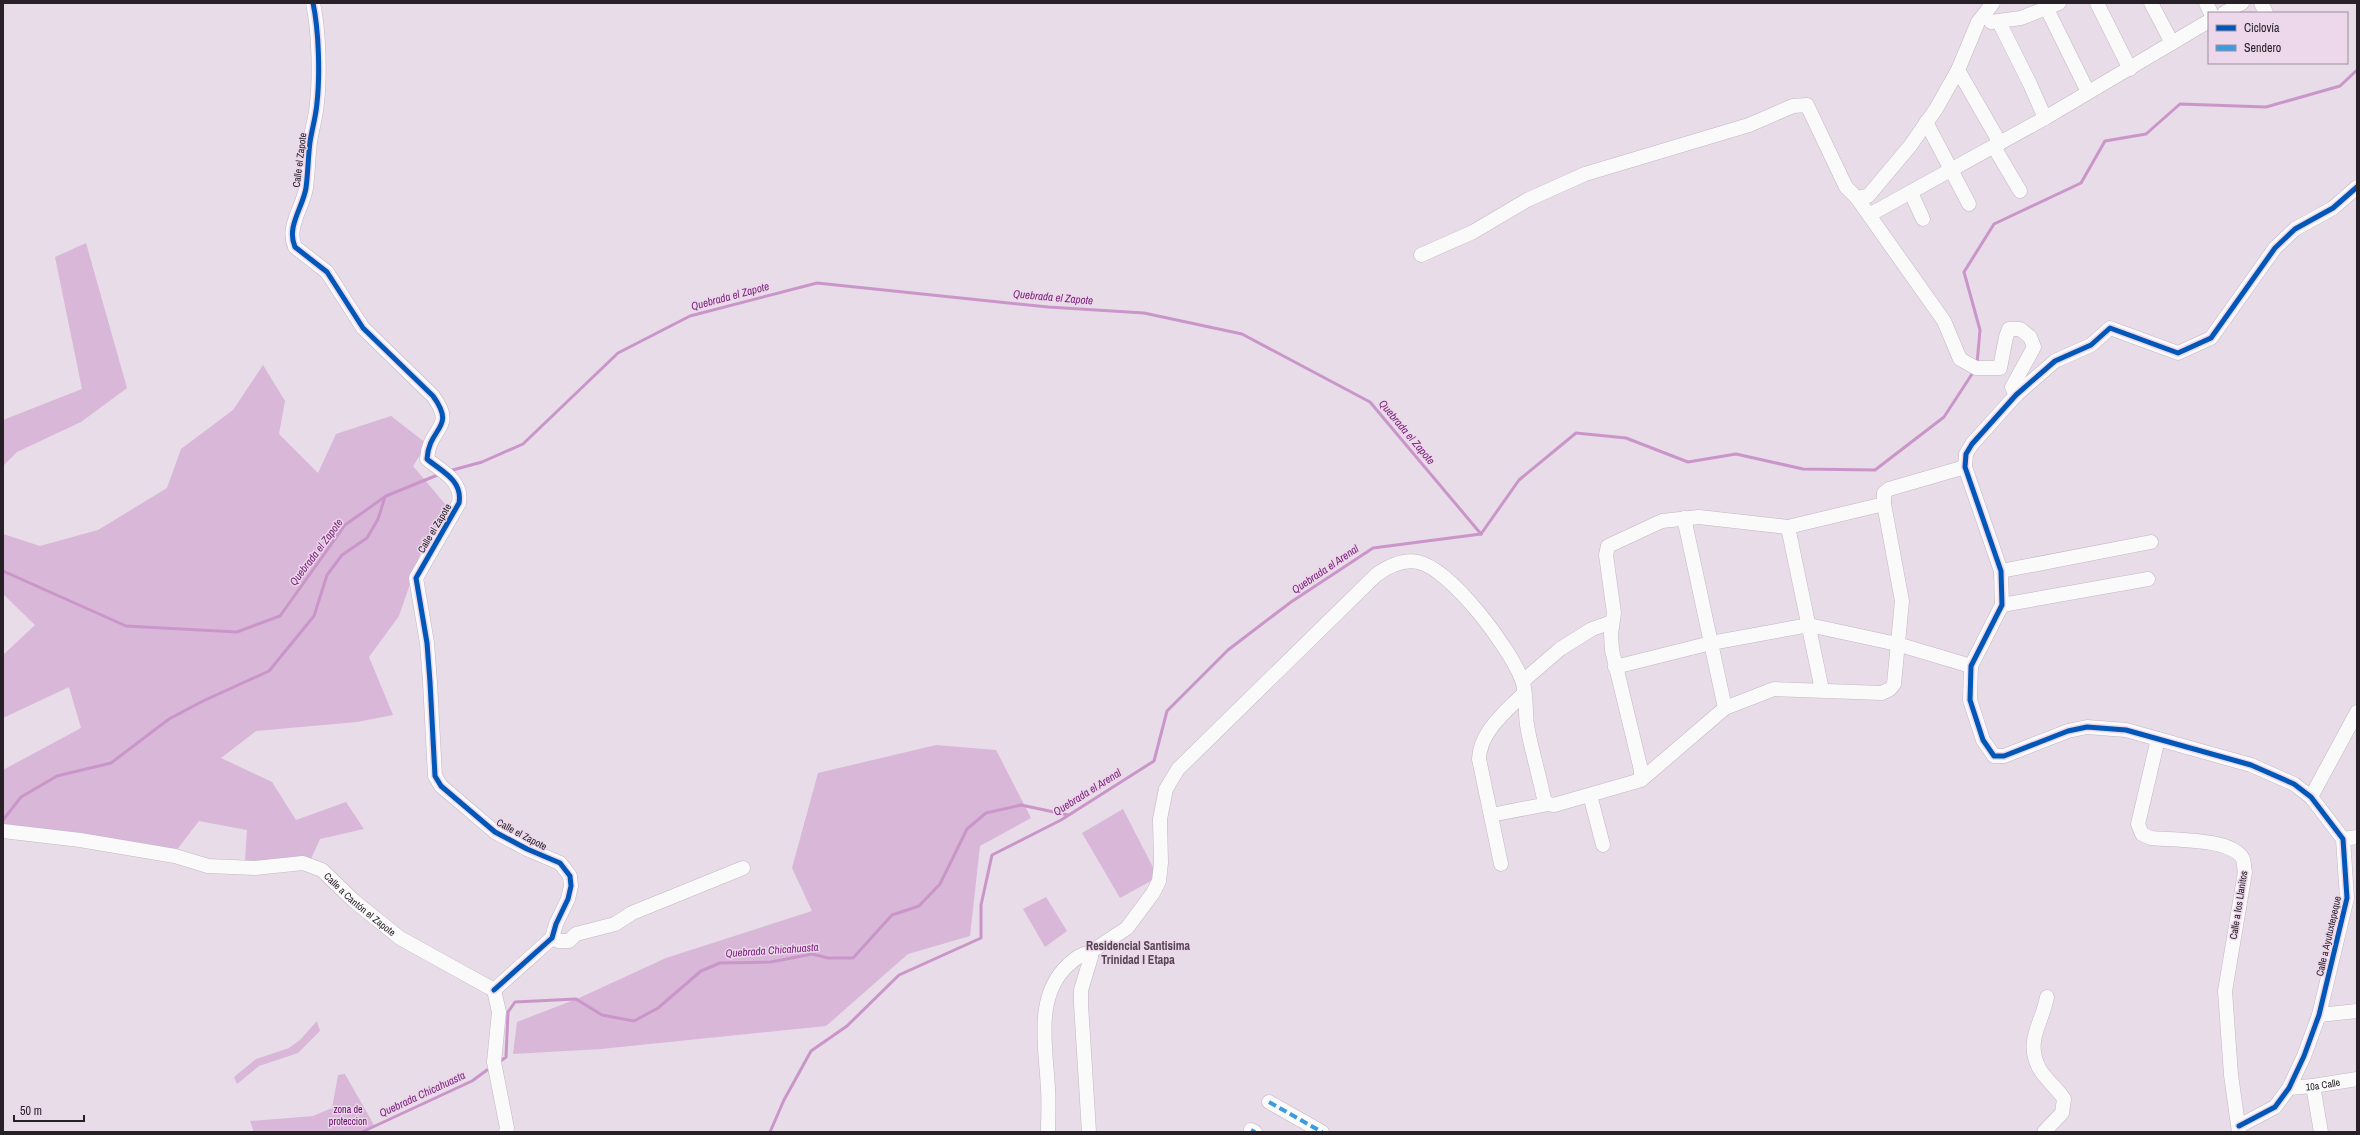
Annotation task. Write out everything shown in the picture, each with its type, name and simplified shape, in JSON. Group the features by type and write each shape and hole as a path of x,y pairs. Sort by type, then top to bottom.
{"street":[{"name":"Calle el Zapote","path":"313,3 317,22 317,103 310,141 305,190 292,237 295,246 327,272 363,328 433,396 442,409 444,418 441,426 428,445 427,459 452,479 456,484 460,499 417,573 416,581 429,666 433,772 441,786 495,832 527,849 560,863 568,872 571,886 568,899 556,924 552,938 494,990"},
{"path":"1857,198 1868,196 1910,146 1958,70 1978,22 1993,3"},
{"path":"2097,3 2130,69"},
{"path":"2151,3 2172,43"},
{"path":"2206,3 2210,12"},
{"path":"2226,12 2242,3"},
{"path":"2261,3 2266,12"},
{"path":"1978,22 1999,22 2021,18 2053,6 2088,92"},
{"path":"1999,22 2045,118"},
{"path":"1870,216 2045,118 2208,22"},
{"path":"1958,70 2020,192"},
{"path":"1421,255 1473,232 1527,200 1585,174 1749,125 1793,106 1807,105 1846,187 1857,198 1944,321 1960,359 1976,368 2000,368 2006,337 2010,329 2020,329 2030,337 2034,348 2012,387 2016,395"},
{"path":"1926,122 1969,204"},
{"path":"1615,667 1711,643 1809,625 1897,644 1971,666 2002,605 2001,571 1965,467 1966,454 1972,444 2016,395 2055,361 2091,345 2110,328 2178,353 2211,338 2275,248 2295,229 2333,208 2357,187"},
{"path":"1911,193 1923,219"},
{"path":"1491,815 1554,804 1590,795 1644,774 1725,708 1774,689 1882,693 1890,689 1894,684 1902,601 1884,504 1884,493 1888,489 1965,467"},
{"path":"1644,774 1615,667 1612,650 1612,622 1614,613 1606,555 1608,546 1662,521 1684,518 1699,518 1774,528 1788,527 1884,504"},
{"path":"1684,518 1725,708"},
{"path":"1788,527 1822,690"},
{"path":"2001,571 2151,542"},
{"path":"1048,1132 1044,1023 1050,989 1056,976 1071,962 1084,954 1089,953 1127,928 1153,893 1159,881 1162,863 1160,819 1166,789 1178,769 1376,575 1390,565 1417,562 1438,571 1491,627 1508,650 1524,687 1527,725 1544,799 1548,804"},
{"path":"2002,605 2148,579"},
{"path":"1501,864 1479,759 1479,749 1482,739 1524,687 1560,650 1592,629 1612,622"},
{"path":"1612,650 1632,663"},
{"name":"Calle a Ayutuxtepeque","path":"1971,666 1970,700 1983,740 1994,756 2004,756 2068,731 2087,727 2126,730 2251,765 2294,784 2311,797 2350,838 2352,898 2319,1015 2304,1056 2289,1088 2274,1107 2239,1129"},
{"path":"2311,797 2357,712"},
{"name":"Calle a los Llanitos","path":"2158,739 2138,824 2142,834 2150,838 2216,843 2235,850 2243,859 2244,872 2225,991 2231,1075 2239,1129"},
{"path":"1590,795 1603,845"},
{"name":"Calle a Cantón el Zapote","path":"3,831 80,840 167,855 208,866 255,868 303,863 322,870 354,901 400,938 494,990"},
{"path":"552,938 559,941 569,941 576,934 615,924 632,912 743,868"},
{"path":"1089,953 1091,957 1081,990 1089,1132"},
{"path":"494,990 499,1012 494,1062 507,1128 506,1132"},
{"path":"2044,1132 2062,1113 2064,1099 2057,1087 2040,1069 2032,1050 2034,1037 2045,1011 2047,997"},
{"path":"2319,1015 2357,1012"},
{"name":"10a Calle","path":"2289,1088 2357,1079"},
{"path":"2313,1086 2321,1132"},
{"path":"1269,1102 1322,1132"}],"green space":[{"path":"86,243 127,388 81,422 17,452 3,466 3,420 82,389 55,257"},
{"path":"263,365 285,401 279,434 318,473 336,434 391,416 427,444 413,466 451,511 424,543 399,616 369,657 393,715 357,722 256,731 221,758 272,782 296,820 346,802 364,829 320,839 310,861 245,861 247,830 199,821 175,852 3,828 3,770 81,728 69,687 3,718 3,655 35,625 3,594 3,534 40,546 98,530 167,488 181,449 233,410"},
{"path":"936,745 996,750 1031,818 980,846 970,936 908,954 826,1026 601,1049 513,1054 517,1022 579,998 666,958 812,911 792,868 818,773"},
{"path":"1123,809 1158,877 1120,898 1082,833"},
{"path":"1046,897 1067,931 1045,947 1023,909"},
{"path":"317,1021 320,1031 298,1053 259,1066 237,1084 234,1077 256,1059 289,1048 300,1040"},
{"name":"zona de proteccion","path":"345,1074 374,1125 362,1132 254,1132 250,1121 313,1116 332,1108 338,1075"}],"waterway":[{"path":"1977,364 1980,330 1964,272 1994,224 2081,183 2105,141 2146,134 2180,104 2266,107 2340,86 2357,70"},
{"name":"Quebrada el Zapote","path":"449,471 482,462 523,444 618,353 690,316 817,283 1048,307 1144,313 1242,334 1370,402 1481,534"},
{"path":"1481,534 1519,480 1576,433 1626,438 1688,462 1736,454 1803,469 1875,470 1944,417 1974,371"},
{"name":"Quebrada el Zapote","path":"3,571 126,626 237,632 280,616 345,525 386,496 440,474"},
{"path":"3,820 21,797 57,776 111,763 169,719 203,701 269,671 314,616 327,575 342,555 367,538 378,519 385,497"},
{"name":"Quebrada el Arenal","path":"770,1132 784,1100 811,1051 847,1026 899,975 981,938 981,905 992,855 1061,820 1154,761 1167,711 1228,650 1291,602 1373,548 1481,534"},
{"name":"Quebrada Chicahuasta","path":"502,1060 506,1057 508,1012 515,1002 576,999 602,1015 634,1021 658,1008 701,971 720,963 771,962 812,954 828,958 853,958 892,915 919,906 940,884 967,829 986,813 1021,805 1068,815"},
{"name":"Quebrada Chicahuasta","path":"362,1132 472,1081 487,1070"}],"marked path":[{"path":"1269,1102 1322,1132"},
{"path":"1251,1130 1255,1132"}],"cycle path":[{"path":"313,3 317,26 317,103 310,142 306,188 292,232 295,247 327,272 363,328 433,396 440,407 442,422 432,440 427,459 450,477 458,488 459,503 416,578 427,643 435,776 441,786 495,832 527,849 560,863 570,876 571,886 568,899 556,924 552,938 494,990"},
{"path":"2239,1126 2275,1107 2289,1088 2304,1056 2319,1015 2347,898 2343,839 2311,797 2294,784 2251,765 2126,730 2087,727 2068,731 2004,756 1994,756 1983,740 1970,700 1971,666 2002,605 2001,571 1965,467 1966,454 1972,444 2016,395 2055,361 2091,345 2110,328 2178,353 2211,338 2275,248 2295,229 2333,208 2357,187"}],"district":[{"name":"Residencial Santisima Trinidad I Etapa","path":"1138,953"}]}
